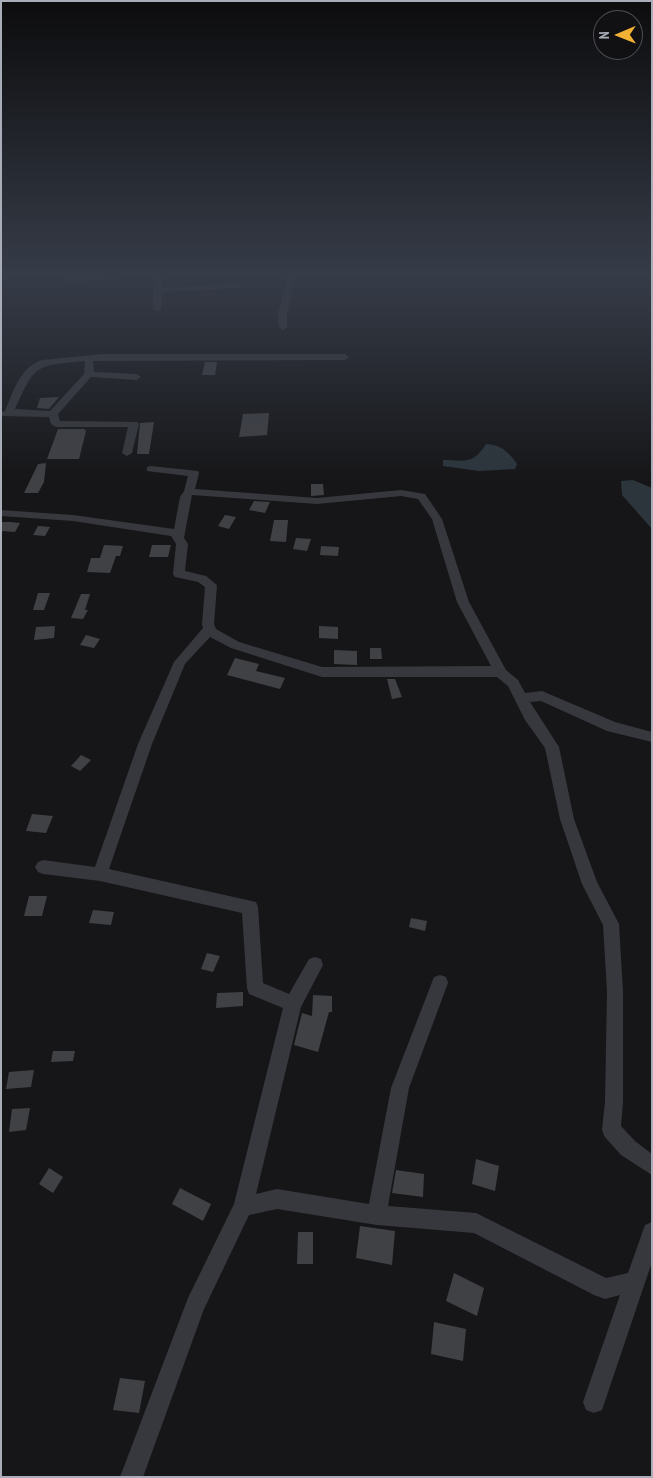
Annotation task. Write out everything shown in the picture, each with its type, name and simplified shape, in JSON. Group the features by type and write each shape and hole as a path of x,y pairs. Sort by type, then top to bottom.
{"street":[{"path":"90,360 89,374 53,414 5,414 18,389 37,364 90,360 103,357 345,357"},
{"path":"89,374 136,377"},
{"path":"53,414 56,424 134,424 127,453"},
{"path":"151,469 194,474 186,497 179,536 182,544 179,574 202,579 211,585 208,624 210,629 220,638 235,646 322,672 449,671 501,673"},
{"path":"189,492 316,501 401,493 422,496 437,519 463,602 501,673 513,682 552,747 567,819 590,884 611,924 615,992 614,1102 611,1129 628,1148 652,1166"},
{"path":"1,513 170,530 179,536"},
{"path":"100,874 145,744 180,662 210,629"},
{"path":"521,698 542,696 612,727 652,737"},
{"path":"43,867 100,874 250,907 255,988 293,1004"},
{"path":"132,1477 195,1305 243,1206 293,1004 315,965"},
{"path":"378,1215 400,1088 440,983"},
{"path":"243,1206 277,1198 378,1215 476,1223 605,1289 634,1281"},
{"path":"594,1402 652,1232"}],"shaded area":[{"path":"486,444 500,447 507,452 517,464 515,469 479,471 443,466 443,460 468,460 472,458"},
{"path":"633,480 652,488 652,529 622,495 621,481"}],"building":[{"path":"205,362 217,362 215,375 202,375"},
{"path":"59,397 49,409 37,408 40,398"},
{"path":"269,413 267,435 239,437 243,414"},
{"path":"154,422 149,454 137,454 140,423"},
{"path":"58,429 84,429 86,431 79,459 47,459"},
{"path":"46,463 44,482 38,493 24,493 38,464"},
{"path":"311,484 323,484 324,495 311,496"},
{"path":"254,501 270,502 265,513 249,510"},
{"path":"225,515 236,517 229,529 218,526"},
{"path":"274,520 288,520 286,542 270,541"},
{"path":"1,522 20,523 15,532 1,531"},
{"path":"38,526 50,527 45,536 33,535"},
{"path":"296,538 311,539 307,551 293,549"},
{"path":"104,545 123,546 120,556 116,556 110,573 87,572 91,558 100,558"},
{"path":"152,545 171,545 168,557 149,557"},
{"path":"321,546 339,547 338,556 320,555"},
{"path":"38,593 50,593 44,610 33,610"},
{"path":"81,594 90,594 85,610 88,610 83,619 71,618"},
{"path":"55,626 54,638 34,640 36,627"},
{"path":"319,626 338,627 338,639 319,638"},
{"path":"86,635 100,639 94,648 80,645"},
{"path":"370,648 381,648 382,659 370,659"},
{"path":"334,650 357,651 357,665 334,664"},
{"path":"235,658 259,664 256,671 285,678 280,689 227,675"},
{"path":"387,679 395,679 402,697 392,699"},
{"path":"81,755 91,760 80,771 71,766"},
{"path":"32,814 53,816 46,833 26,831"},
{"path":"29,896 47,896 42,916 24,916"},
{"path":"93,910 114,912 111,925 89,923"},
{"path":"411,918 427,921 425,931 409,927"},
{"path":"207,953 220,956 213,972 201,969"},
{"path":"243,992 243,1006 216,1008 217,993"},
{"path":"313,995 332,996 332,1012 329,1012 318,1052 294,1045 302,1013 312,1016"},
{"path":"53,1051 75,1051 73,1061 51,1062"},
{"path":"34,1070 31,1087 6,1089 9,1072"},
{"path":"30,1108 26,1130 9,1132 12,1109"},
{"path":"476,1159 499,1166 495,1191 472,1184"},
{"path":"49,1168 63,1177 53,1193 39,1184"},
{"path":"396,1170 424,1174 423,1197 392,1193"},
{"path":"180,1188 211,1204 203,1221 172,1204"},
{"path":"360,1226 395,1231 392,1265 356,1258"},
{"path":"298,1232 313,1232 313,1264 297,1264"},
{"path":"454,1273 484,1288 477,1316 446,1301"},
{"path":"434,1322 466,1329 463,1361 431,1354"},
{"path":"120,1378 145,1381 139,1413 113,1410"}]}
